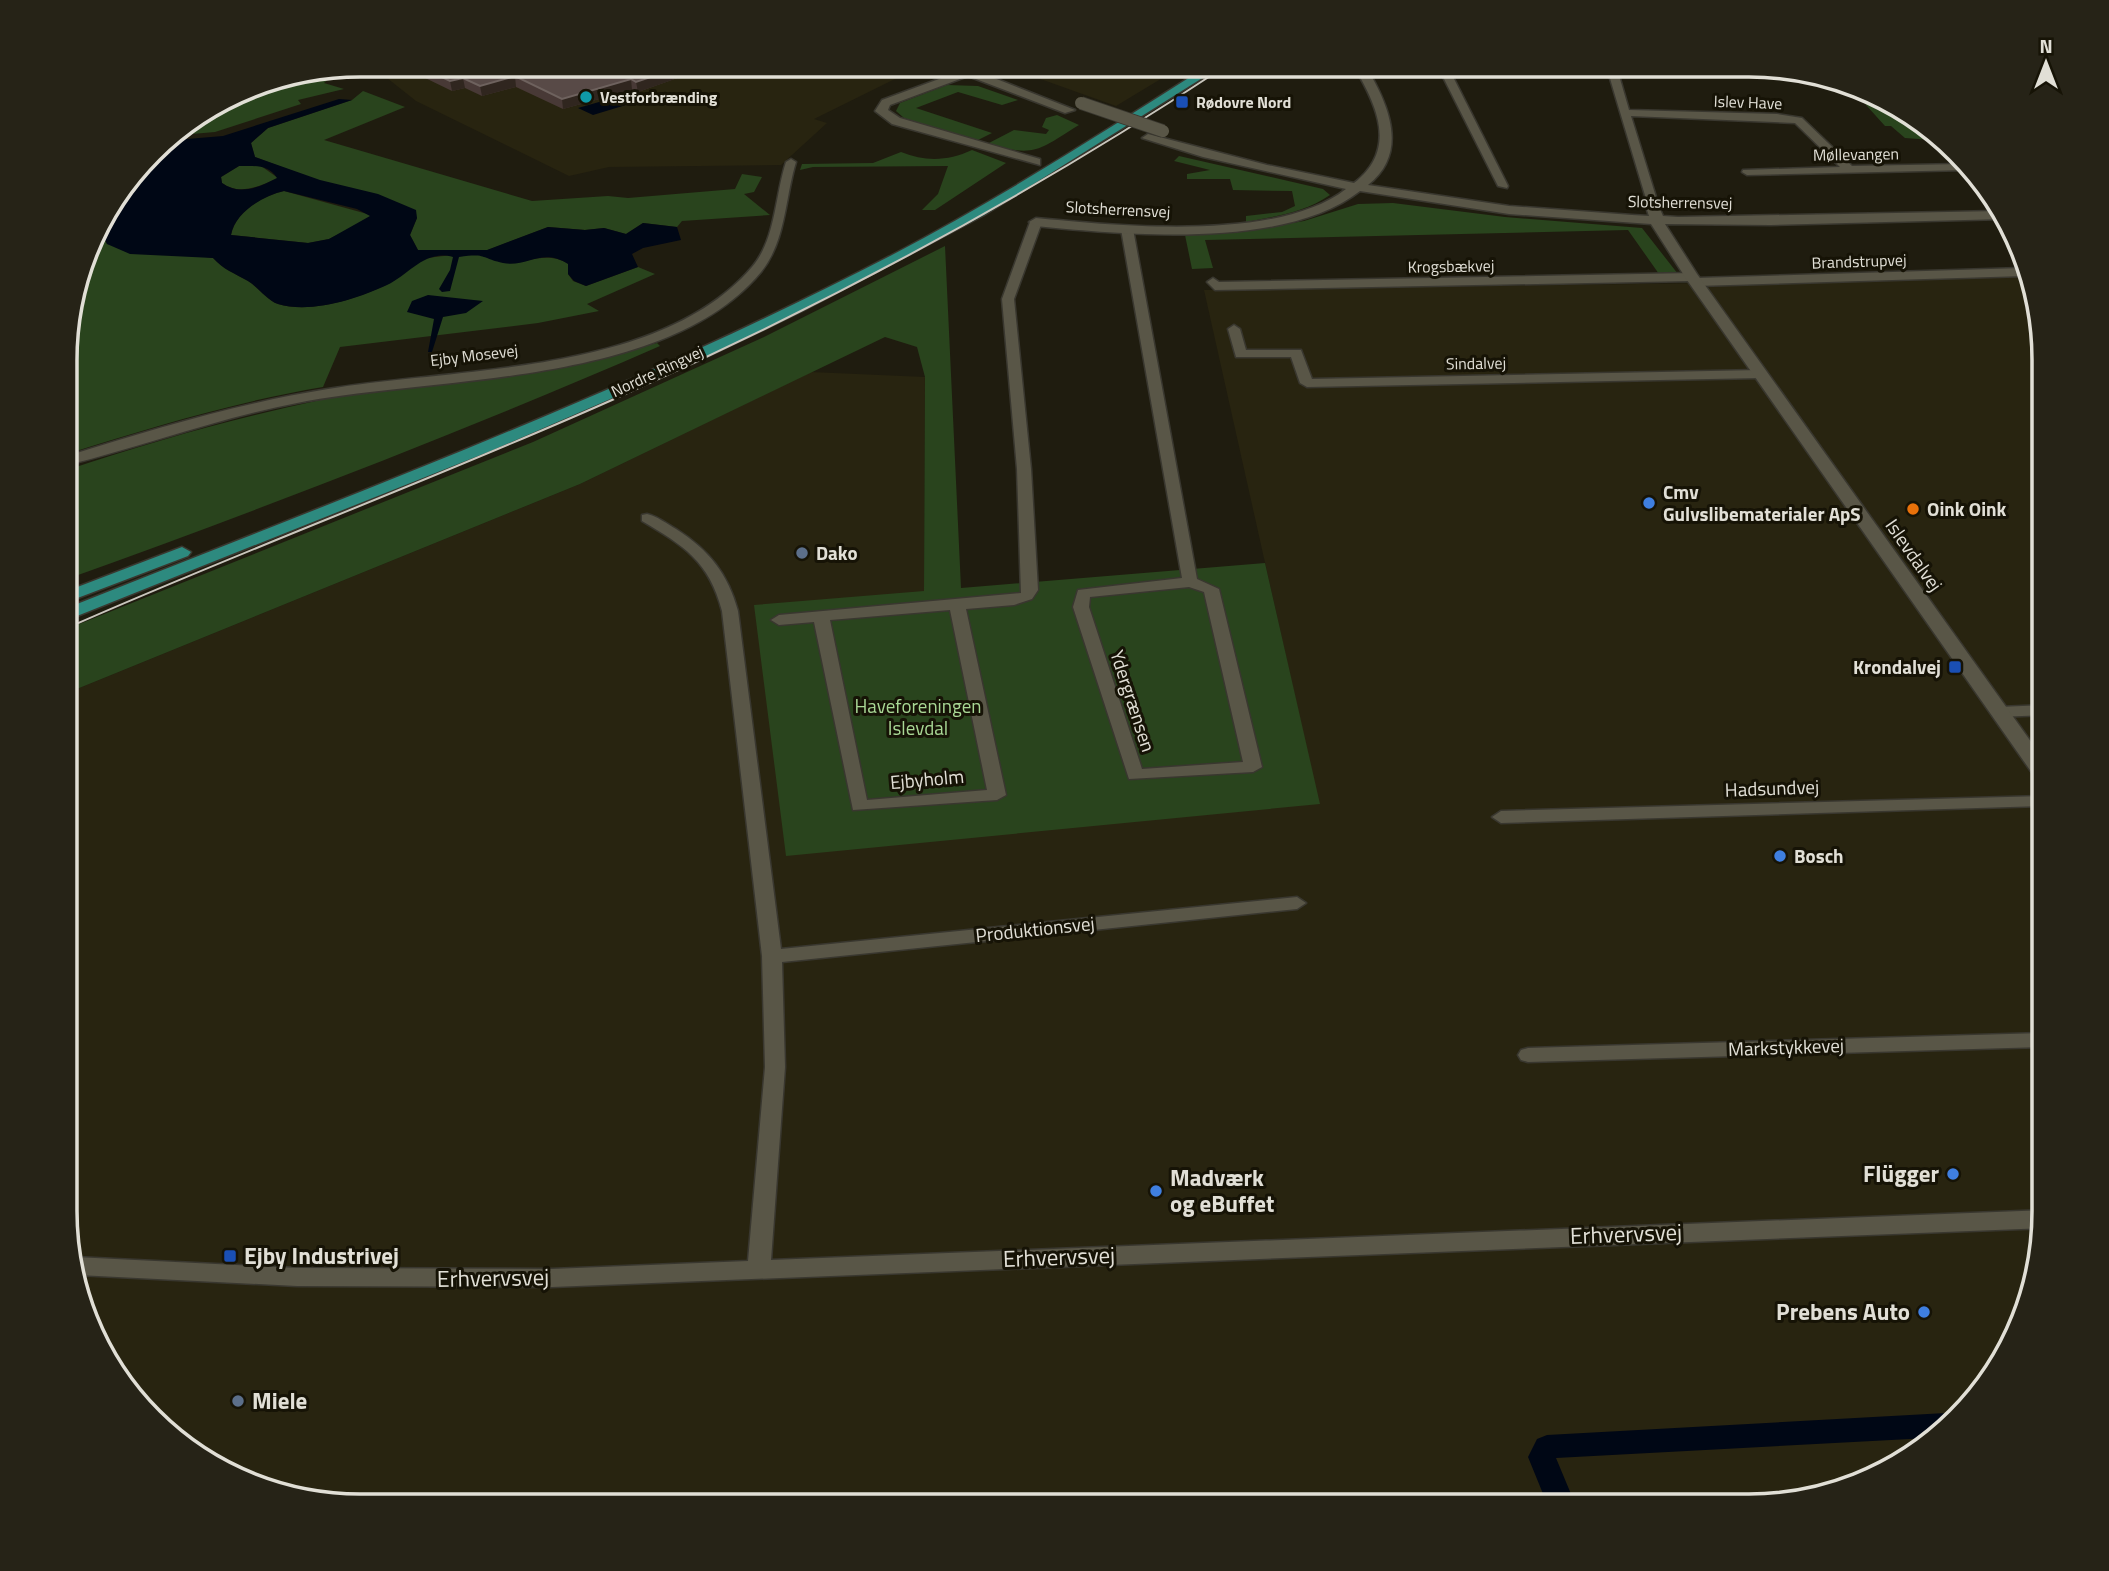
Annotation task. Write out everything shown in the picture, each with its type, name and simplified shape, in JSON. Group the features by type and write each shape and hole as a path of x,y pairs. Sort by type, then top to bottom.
{"main road":[{"name":"Nordre Ringvej","path":"88,589 474,439 671,354 891,246 1180,77"},
{"name":"Nordre Ringvej","path":"77,610 601,397 780,314 901,255 1197,77"}],"street":[{"path":"953,77 886,103 881,111 896,121 1035,162"},
{"name":"Slotsherrensvej","path":"996,77 1069,110 1170,145 1270,170 1492,207 1655,215 1992,215"},
{"name":"Slotsherrensvej","path":"1003,77 1163,131 1363,185 1655,215 1986,206"},
{"path":"1363,185 1379,167 1387,145 1383,121 1364,77"},
{"path":"1448,77 1503,186"},
{"path":"1615,77 1655,215"},
{"name":"Islev Have","path":"1625,113 1777,117 1798,120 1850,170"},
{"name":"Ejby Mosevej","path":"77,458 234,411 330,392 548,364 606,352 677,328 716,306 758,268 773,242 791,162"},
{"name":"Møllevangen","path":"1747,172 1956,167"},
{"name":"Slotsherrensvej","path":"1036,222 1127,229 1202,228 1285,219 1336,204 1363,185"},
{"name":"Islevdalvej","path":"1655,215 1694,279 2032,758"},
{"path":"779,620 957,606 1014,600 1027,596 1030,590 1024,469 1008,299 1013,279 1036,222"},
{"path":"1127,229 1190,582"},
{"name":"Brandstrupvej","path":"1694,279 2018,272"},
{"name":"Krogsbækvej","path":"1213,282 1215,286 1694,279"},
{"name":"Sindalvej","path":"1234,329 1241,354 1296,353 1307,383 1760,374"},
{"path":"647,518 686,541 706,558 726,592 764,868 772,956 775,1067 759,1270"},
{"name":"Ydergrænsen","path":"1190,582 1211,589 1253,767 1135,775 1081,607 1083,593 1190,582"},
{"path":"77,593 88,589"},
{"name":"Ejbyholm","path":"821,617 859,806 998,795 957,606"},
{"path":"1999,712 2032,711"},
{"name":"Hadsundvej","path":"1501,817 2032,801"},
{"name":"Produktionsvej","path":"772,956 1297,903"},
{"name":"Markstykkevej","path":"1528,1055 2032,1040"},
{"name":"Erhvervsvej","path":"82,1266 249,1276 552,1278 2032,1219"}],"shaded area":[{"path":"899,77 814,119 827,123 781,165 609,167 569,176 416,101 387,78"},
{"path":"1035,77 1164,77 1116,106"},
{"path":"634,92 649,98 593,115 578,108"},
{"path":"339,99 352,100 268,128 251,143 255,157 320,180 378,194 416,210 417,218 410,235 418,250 487,250 548,227 585,230 604,228 626,234 643,223 677,227 681,240 643,248 632,254 638,267 586,286 574,281 568,274 568,264 559,259 550,257 512,264 474,256 459,257 450,291 442,292 439,289 450,270 453,257 443,255 426,259 387,285 362,295 334,304 291,307 266,297 252,284 213,258 130,254 107,244 106,235 136,188 160,160 184,139 223,136","holes":["239,166 255,166 269,170 277,178 243,190 222,183 221,177","284,191 357,209 370,216 329,239 308,243 231,235 238,219 251,206"]},
{"path":"2018,274 2030,323 2030,1248 2017,1302 2003,1336 1984,1368 1949,1411 1906,1446 1874,1465 1840,1479 1786,1492 1749,1494 360,1494 305,1489 269,1479 235,1465 174,1424 147,1397 125,1368 106,1336 92,1302 79,1248 77,689 580,484 811,372 925,377 924,591 1319,804 1204,290 1715,283"},
{"path":"428,295 483,301 466,313 443,317 432,352 428,352 434,319 407,312 412,301"}],"green space":[{"path":"329,79 324,83 344,89 298,100 301,104 215,132 191,134 235,106 269,92"},
{"path":"947,85 978,86 1018,100 1002,105 958,92 916,108 992,133 976,141 904,118 896,111 900,103"},
{"path":"363,91 405,107 324,140 532,201 608,196 628,198 735,189 742,174 762,177 754,192 744,194 770,215 682,221 677,227 643,223 626,234 604,228 585,230 548,227 488,250 418,250 410,235 417,218 255,157 251,143 268,128 352,100"},
{"path":"1863,101 1890,115 1926,140 1905,138 1891,126 1885,126"},
{"path":"1057,115 1079,125 1044,146 1027,151 987,144 1014,130 1046,134 1049,130 1042,127 1046,118"},
{"path":"972,150 1006,163 935,210 922,210 938,194 948,166 813,167 800,170 802,164 873,163 901,152 937,159"},
{"path":"1179,156 1323,189 1330,195 1300,210 1246,222 1246,216 1282,212 1295,206 1292,191 1233,190 1230,179 1187,179 1187,174 1210,170 1174,161"},
{"path":"239,166 261,166 278,178 257,187 243,189 222,183 221,177"},
{"path":"284,191 371,215 368,220 329,239 308,243 231,235 238,219 251,206"},
{"path":"1393,203 1505,217 1642,228 1678,274 1659,274 1628,230 1205,240 1213,268 1192,269 1185,235 1270,227 1304,221 1358,204"},
{"path":"104,239 107,244 213,258 252,284 266,297 291,307 333,304 361,295 391,282 420,261 445,256 483,254 508,263 553,258 569,264 568,274 573,281 586,286 638,267 655,274 587,304 599,311 538,323 340,347 323,387 258,400 77,451 79,323 92,269"},
{"name":"Haveforeningen Islevdal","path":"945,246 961,588 1265,563 1320,804 786,856 754,605 924,591 925,377 917,347 885,337 580,484 77,689 77,625 533,442 764,337"},
{"path":"657,343 660,346 439,438 77,575 77,467 185,433 304,403 623,351"}],"building":[{"path":"442,77 512,77 480,86 463,78 450,81"},
{"path":"517,77 651,77 636,82 631,79 562,99"}],"waterway":[{"path":"1557,1494 1542,1457 1547,1447 1933,1426"}],"tram line":[{"path":"77,624 552,426 776,323 928,245 1002,203 1208,77"}],"place":[{"name":"Vestforbrænding","path":"586,97"},
{"name":"Rødovre Nord","path":"1182,102"},
{"name":"Cmv Gulvslibematerialer ApS","path":"1649,503"},
{"name":"Oink Oink","path":"1913,509"},
{"name":"Dako","path":"802,553"},
{"name":"Krondalvej","path":"1955,667"},
{"name":"Bosch","path":"1780,856"},
{"name":"Flügger","path":"1953,1174"},
{"name":"Madværk og eBuffet","path":"1156,1191"},
{"name":"Ejby Industrivej","path":"230,1256"},
{"name":"Prebens Auto","path":"1924,1312"},
{"name":"Miele","path":"238,1401"}]}
